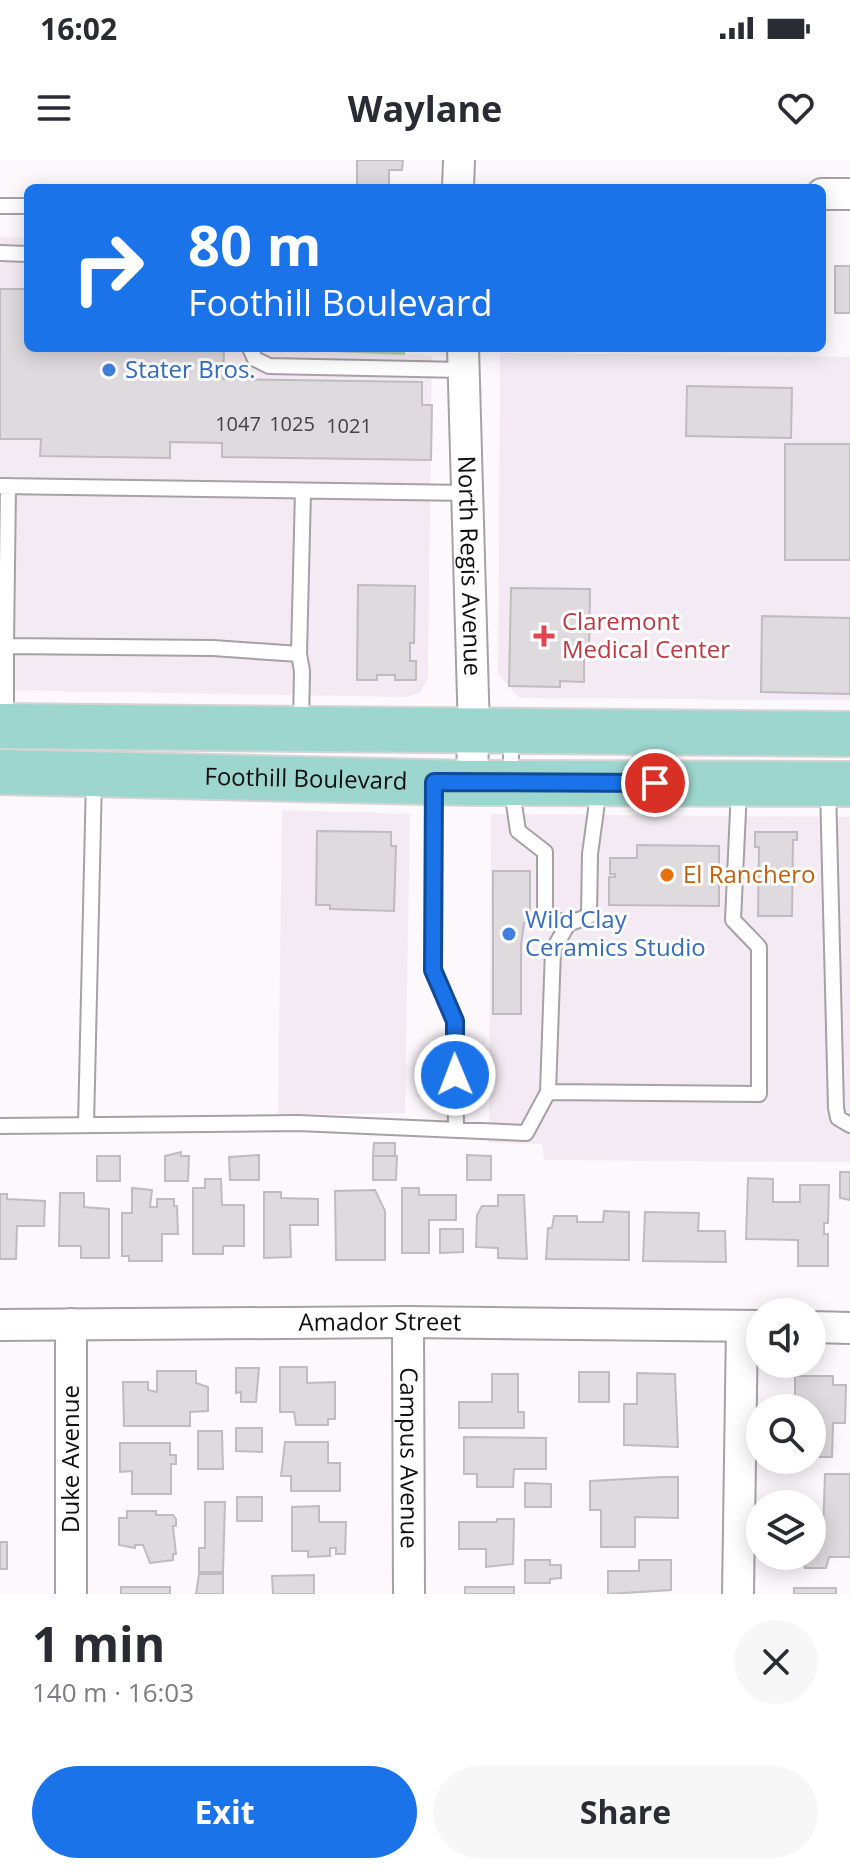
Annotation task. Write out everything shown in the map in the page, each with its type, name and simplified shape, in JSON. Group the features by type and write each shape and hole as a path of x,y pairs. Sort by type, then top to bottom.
{"main road":[{"name":"Foothill Boulevard","path":"3,726 850,734"},
{"name":"Foothill Boulevard","path":"0,772 472,783 839,784"}],"street":[{"path":"458,184 459,160"},
{"path":"826,194 850,194"},
{"name":"North Regis Avenue","path":"463,359 467,493 493,732 472,783"},
{"name":"Amador Street","path":"0,1325 408,1322 746,1326"},
{"name":"Campus Avenue","path":"408,1322 409,1594"},
{"name":"Duke Avenue","path":"71,1324 71,1594"},
{"path":"826,1327 850,1328"},
{"path":"738,1594 748,1378"}],"lane":[{"path":"0,206 24,206"},
{"path":"0,253 24,254"},
{"path":"252,352 255,359 269,366 463,359"},
{"path":"3,726 6,646 4,486 467,493"},
{"path":"301,729 302,671 299,654 303,491"},
{"path":"6,646 213,648 299,654"},
{"path":"456,1130 455,1021 433,970 472,783 493,732"},
{"path":"86,1125 94,774"},
{"path":"472,783 518,831 545,852 545,916 568,924"},
{"path":"0,1126 298,1123 526,1133 548,1092 553,950 568,924 589,916 590,854 599,783"},
{"path":"548,1092 759,1094 759,947 733,920 739,783"},
{"path":"839,784 836,1108 838,1118 850,1125"}],"shaded area":[{"path":"0,237 24,238 24,352 360,352 432,356 428,678 420,693 406,697 0,690"},
{"path":"500,353 850,357 850,700 519,698 498,674"},
{"path":"282,810 410,814 405,1113 278,1115"},
{"path":"491,814 850,817 850,1162 544,1160 542,1144 489,1143"}],"green space":[{"path":"335,352 405,352 405,355"}],"building":[{"path":"357,160 403,160 402,170 389,170 389,184 357,184"},
{"path":"835,266 850,266 850,313 835,313"},
{"path":"0,289 24,289 24,352 224,352 223,379 422,382 422,405 432,405 431,460 222,457 222,443 170,442 170,458 40,456 41,439 0,439"},
{"path":"687,386 792,388 791,438 686,436"},
{"path":"785,444 850,444 850,560 785,560"},
{"path":"358,585 415,586 414,643 410,643 410,661 416,661 416,680 395,680 395,675 377,675 377,680 357,680"},
{"path":"511,588 590,589 589,654 584,654 584,682 560,681 560,687 509,686"},
{"path":"762,616 850,618 850,694 761,692"},
{"path":"317,831 391,832 391,846 396,846 394,911 330,909 330,905 316,905"},
{"path":"755,832 797,832 797,840 793,840 792,916 758,916 759,847 755,847"},
{"name":"El Ranchero","path":"637,845 719,846 719,906 609,905 609,877 615,877 615,874 610,874 610,858 637,858"},
{"name":"Wild Clay Ceramics Studio","path":"493,871 530,871 530,923 524,923 521,945 521,1014 493,1014"},
{"path":"374,1143 395,1143 395,1156 373,1156"},
{"path":"181,1152 181,1156 189,1156 188,1181 165,1181 165,1156"},
{"path":"259,1155 259,1180 230,1180 229,1157"},
{"path":"467,1155 491,1156 491,1180 467,1180"},
{"path":"97,1156 120,1156 120,1181 97,1181"},
{"path":"373,1156 397,1156 396,1180 373,1180"},
{"path":"840,1172 850,1172 850,1200 840,1198"},
{"path":"748,1178 773,1179 773,1202 800,1202 800,1185 829,1185 828,1223 824,1223 824,1234 828,1234 828,1266 798,1266 798,1240 746,1239"},
{"path":"205,1179 221,1179 222,1205 244,1205 244,1246 223,1246 223,1254 193,1254 193,1188 205,1188"},
{"path":"132,1188 152,1190 150,1207 157,1207 157,1199 174,1199 174,1206 177,1206 178,1234 162,1234 162,1261 129,1261 129,1256 122,1256 122,1213 132,1213"},
{"path":"402,1188 419,1188 419,1195 456,1195 456,1220 429,1220 429,1253 402,1253"},
{"path":"375,1190 385,1211 385,1260 336,1260 335,1191"},
{"path":"264,1192 281,1192 281,1198 318,1199 318,1225 290,1225 291,1257 264,1258"},
{"path":"60,1193 84,1193 84,1207 109,1209 109,1258 81,1258 81,1246 59,1246"},
{"path":"0,1194 7,1194 7,1199 45,1201 44,1226 17,1226 16,1259 0,1259"},
{"path":"498,1195 524,1195 527,1259 498,1258 498,1248 476,1247 477,1215 482,1206 498,1206"},
{"path":"604,1211 629,1212 629,1260 546,1259 548,1228 552,1228 554,1216 577,1216 577,1222 603,1222"},
{"path":"645,1212 699,1213 698,1231 725,1231 726,1262 643,1261"},
{"path":"440,1229 463,1229 463,1252 440,1253"},
{"path":"280,1367 307,1367 307,1383 335,1382 335,1419 328,1419 328,1425 296,1425 294,1412 280,1412"},
{"path":"236,1368 259,1368 256,1402 241,1402 241,1392 236,1393"},
{"path":"157,1371 196,1371 196,1383 208,1387 208,1411 190,1412 190,1426 124,1426 123,1382 148,1382 148,1390 157,1392"},
{"path":"579,1372 609,1372 609,1402 579,1402"},
{"path":"637,1373 675,1374 678,1447 624,1445 624,1404 637,1404"},
{"path":"492,1374 518,1374 518,1412 524,1412 524,1428 459,1428 459,1402 492,1402"},
{"path":"833,1376 833,1385 846,1385 845,1423 833,1423 832,1457 826,1457 826,1394 795,1394 795,1378"},
{"path":"236,1428 262,1428 262,1452 236,1451"},
{"path":"198,1431 222,1431 223,1469 198,1469"},
{"path":"464,1437 546,1438 546,1469 514,1469 513,1487 477,1487 477,1474 464,1474"},
{"path":"285,1442 328,1442 328,1463 340,1463 340,1491 291,1491 291,1476 281,1476"},
{"path":"120,1443 170,1443 170,1455 176,1455 176,1464 171,1464 171,1494 132,1494 132,1471 120,1472"},
{"path":"825,1474 850,1474 850,1557 829,1557 826,1568 826,1490"},
{"path":"678,1477 678,1518 635,1517 635,1547 601,1547 601,1510 590,1510 590,1481"},
{"path":"525,1483 551,1484 551,1507 525,1507"},
{"path":"237,1497 262,1497 262,1521 237,1521"},
{"path":"205,1502 225,1502 223,1572 199,1572 199,1548 205,1548"},
{"path":"319,1506 319,1522 346,1522 345,1554 336,1554 336,1548 330,1548 330,1556 308,1557 308,1551 292,1551 292,1507"},
{"path":"127,1511 156,1511 156,1515 173,1515 176,1519 176,1526 173,1526 176,1554 173,1554 173,1560 150,1563 143,1545 135,1545 135,1548 119,1545 119,1518 127,1518"},
{"path":"497,1519 514,1519 513,1564 486,1567 486,1549 459,1549 459,1522 497,1522"},
{"path":"0,1542 7,1542 7,1569 0,1569"},
{"path":"525,1560 550,1560 550,1565 561,1565 561,1578 550,1579 550,1583 525,1583"},
{"path":"639,1560 671,1560 671,1590 608,1594 608,1571 639,1571"},
{"path":"199,1574 223,1574 223,1594 196,1594"},
{"path":"314,1575 314,1594 273,1594 272,1576"},
{"path":"121,1587 170,1587 170,1594 121,1594"},
{"path":"465,1587 514,1587 514,1594 465,1594"},
{"path":"794,1588 836,1588 836,1594 794,1594"}],"place":[{"name":"Stater Bros.","path":"109,370"},
{"name":"Claremont Medical Center","path":"544,636"},
{"name":"El Ranchero","path":"667,875"},
{"name":"Wild Clay Ceramics Studio","path":"509,934"}],"route":[{"path":"455,1075 455,1021 433,970 434,782 655,783"}]}
